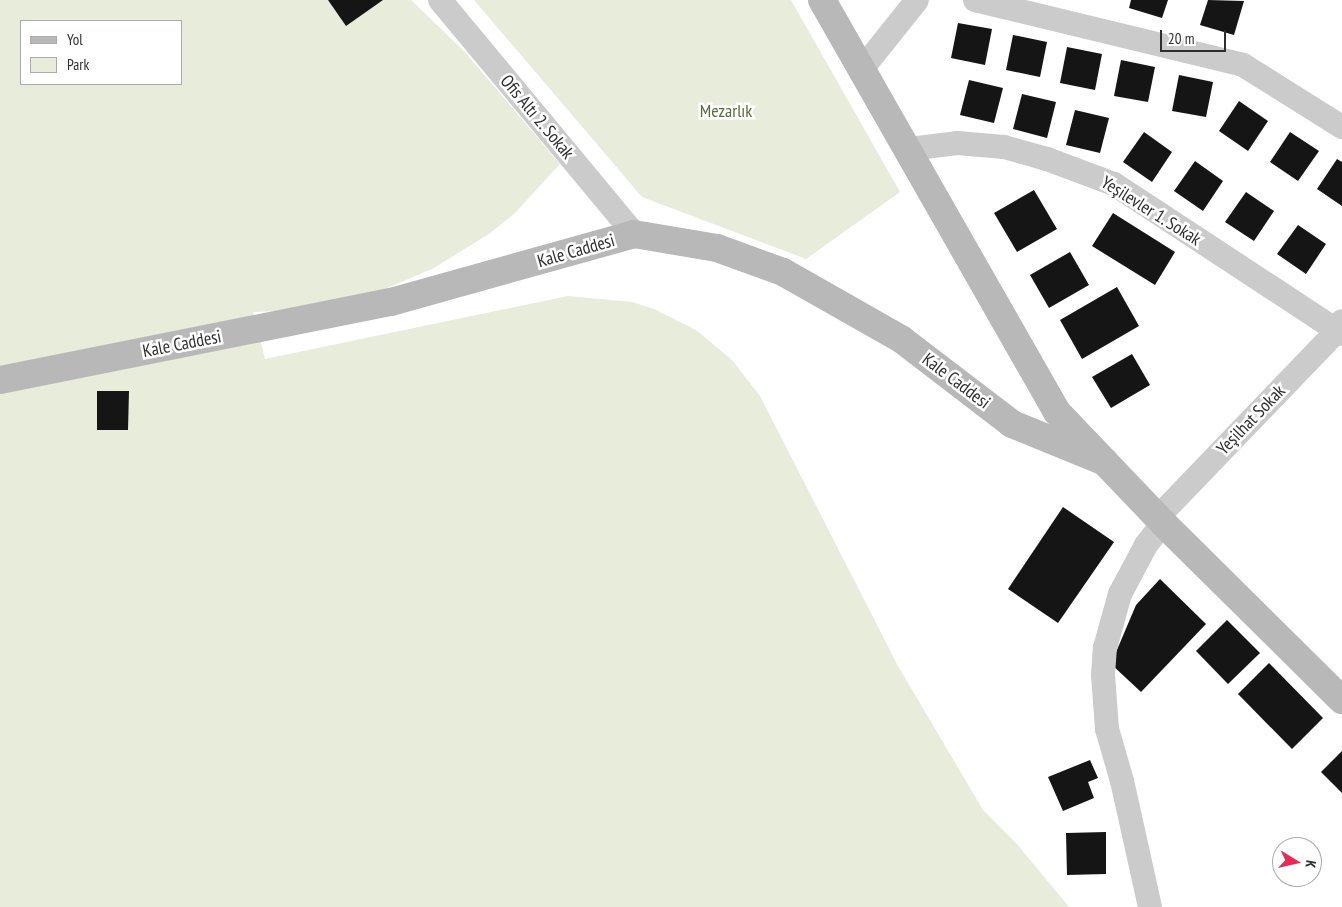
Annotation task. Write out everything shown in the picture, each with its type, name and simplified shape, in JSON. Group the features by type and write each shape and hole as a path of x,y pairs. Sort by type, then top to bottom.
{"street":[{"name":"Ofis Altı 2. Sokak","path":"440,0 634,234"},
{"path":"822,0 909,149 1057,412 1161,520 1340,694"},
{"path":"862,69 917,0"},
{"path":"975,0 1243,65 1342,127"},
{"name":"Yeşilevler 1. Sokak","path":"909,149 957,143 1004,147 1047,159 1114,184 1340,329"},
{"name":"Kale Caddesi","path":"0,380 391,302 634,234 717,248 783,272 900,339 1012,424 1105,462"},
{"name":"Yeşilhat Sokak","path":"1150,907 1122,781 1107,729 1103,675 1107,639 1120,594 1161,520 1340,329"}],"green space":[{"path":"0,0 411,0 463,50 560,164 515,213 489,234 432,269 375,293 284,311 253,312 265,359 568,296 632,302 654,309 696,330 732,360 760,396 898,666 983,810 1016,843 1069,907 0,907"},
{"name":"Mezarlık","path":"474,0 791,0 900,192 806,259 642,197"}],"building":[{"path":"328,0 383,0 346,26"},
{"path":"1131,0 1168,0 1162,18 1129,8"},
{"path":"1208,0 1244,1 1234,35 1200,25"},
{"path":"958,23 992,29 985,65 951,58"},
{"path":"1013,35 1047,42 1040,77 1006,70"},
{"path":"1067,47 1102,54 1095,90 1060,83"},
{"path":"1121,60 1155,67 1148,102 1114,96"},
{"path":"1179,75 1213,82 1206,117 1172,111"},
{"path":"969,80 1003,88 994,123 960,115"},
{"path":"1022,94 1056,102 1047,138 1013,129"},
{"path":"1239,101 1268,121 1248,151 1219,131"},
{"path":"1075,110 1109,118 1100,153 1066,145"},
{"path":"1144,132 1172,152 1152,182 1123,162"},
{"path":"1290,132 1319,151 1298,181 1270,162"},
{"path":"1337,159 1342,162 1342,206 1317,189"},
{"path":"1195,161 1223,181 1203,211 1174,191"},
{"path":"1034,190 1057,229 1017,252 994,213"},
{"path":"1246,192 1274,211 1254,241 1225,222"},
{"path":"1113,213 1175,252 1155,285 1092,246"},
{"path":"1298,225 1326,244 1306,274 1277,254"},
{"path":"1070,252 1089,285 1049,308 1030,275"},
{"path":"1117,287 1139,326 1082,359 1060,320"},
{"path":"1132,354 1150,385 1111,408 1092,377"},
{"path":"97,391 129,391 128,430 97,430"},
{"path":"1063,507 1114,542 1058,623 1008,589"},
{"path":"1160,579 1206,624 1141,692 1111,664 1136,605"},
{"path":"1227,620 1260,653 1228,684 1196,651"},
{"path":"1269,663 1323,718 1292,749 1238,694"},
{"path":"1342,751 1342,793 1321,772"},
{"path":"1090,760 1098,778 1088,782 1094,798 1063,811 1048,777"},
{"path":"1106,832 1106,874 1067,875 1066,833"}]}
